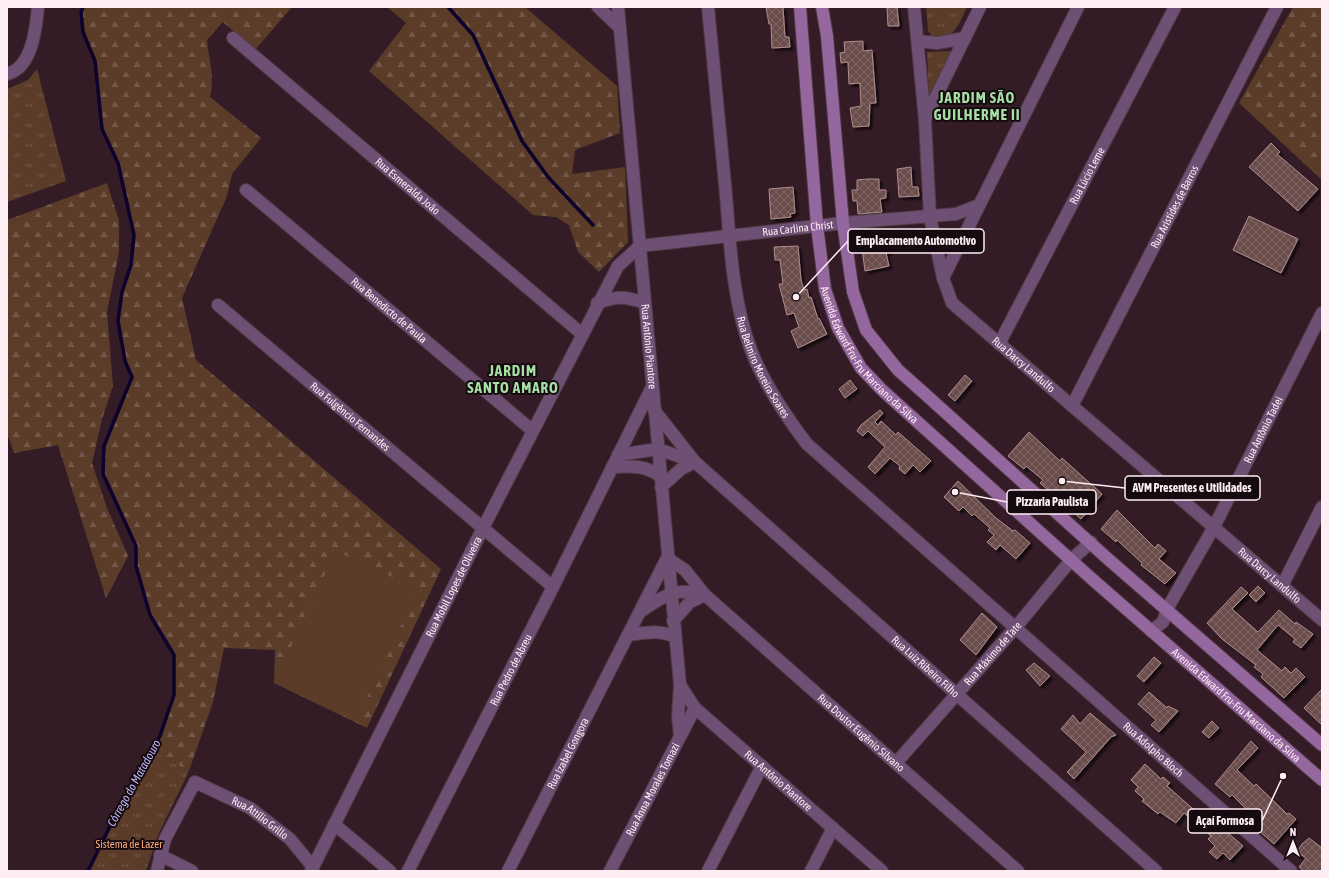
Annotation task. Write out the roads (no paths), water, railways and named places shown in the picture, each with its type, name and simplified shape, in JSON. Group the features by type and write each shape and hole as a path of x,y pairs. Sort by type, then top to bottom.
{"main road":[{"name":"Avenida Edward Fru-Fru Marciano da Silva","path":"800,7 817,226 825,289 838,328 861,368 882,390 1071,560 1322,780"},
{"name":"Avenida Edward Fru-Fru Marciano da Silva","path":"822,7 827,36 843,223 853,292 866,330 898,370 1322,745"}],"street":[{"path":"598,7 620,28"},
{"name":"Rua Antônio Piantore","path":"618,7 674,637 680,685 678,717 680,736"},
{"name":"Rua Belmiro Moreira Soares","path":"708,7 729,236 740,314 751,350 766,382 785,415 807,444 1016,627"},
{"name":"Rua Darcy Landulfo","path":"914,7 925,120 930,217 943,278 952,303 1322,620"},
{"path":"925,120 980,7"},
{"path":"943,278 1078,7"},
{"name":"Rua Lúcio Leme","path":"999,344 1175,7"},
{"name":"Rua Aristides de Barros","path":"1072,406 1277,7"},
{"path":"7,74 19,68 26,60 30,51 38,8"},
{"name":"Rua Esmeralda João","path":"233,38 582,334"},
{"path":"918,41 937,43 965,38"},
{"name":"Rua Benedicto de Paula","path":"246,190 533,431"},
{"name":"Rua Carlina Christ","path":"640,246 843,223 956,214 979,205"},
{"name":"Rua Mobil Lopes de Oliveira","path":"312,869 598,303 618,266 640,246"},
{"path":"598,303 613,298 629,298 645,303"},
{"name":"Rua Fulgêncio Fernandes","path":"218,305 554,587"},
{"name":"Rua Antônio Tadei","path":"1167,608 1214,527 1322,313"},
{"name":"Rua Pedro de Abreu","path":"408,871 554,587 652,387"},
{"name":"Rua Luiz Ribeiro Filho","path":"654,410 695,462 1156,871"},
{"path":"618,455 658,449"},
{"name":"Rua Luiz Ribeiro Filho","path":"658,449 695,462"},
{"path":"612,467 636,466 652,470 661,482 695,462"},
{"path":"1282,586 1322,507"},
{"path":"1071,560 1091,542"},
{"name":"Rua Doutor Eugênio Silvano","path":"667,558 685,570 705,595 1018,871"},
{"name":"Rua Izabel Gongora","path":"508,871 667,558"},
{"name":"Rua Máximo de Tate","path":"896,763 1016,627 1071,560"},
{"path":"640,612 670,593 695,592 705,595"},
{"path":"673,621 690,602 705,595"},
{"path":"1151,631 1163,622 1167,608"},
{"name":"Rua Adolpho Bloch","path":"1016,627 1291,871"},
{"path":"628,635 666,632 674,637"},
{"name":"Rua Antônio Piantore","path":"680,685 695,708 882,871"},
{"name":"Rua Anna Morales Tomazi","path":"610,871 695,708"},
{"path":"708,871 762,766"},
{"name":"Rua Attílio Grillo","path":"160,855 165,839 195,782 250,808 290,839 312,869"},
{"path":"334,824 390,871"},
{"path":"811,871 833,828"},
{"path":"157,871 160,855 192,871"}],"waterway":[{"name":"Córrego do Matadouro","path":"83,7 81,12 83,32 95,61 102,129 118,163 134,235 131,265 122,292 118,321 125,361 132,377 104,446 103,474 136,546 136,566 150,615 174,655 174,695 160,736 141,773 115,816 88,871"},
{"path":"448,7 473,35 522,141 548,177 593,225"}],"place":[{"name":"Emplacamento Automotivo","path":"796,297"},
{"name":"AVM Presentes e Utilidades","path":"1062,481"},
{"name":"Pizzaria Paulista","path":"955,492"},
{"name":"Açaí Formosa","path":"1283,776"}],"district":[{"name":"JARDIM SÃO GUILHERME II","path":"977,106"},
{"name":"JARDIM SANTO AMARO","path":"513,380"}],"park label":[{"name":"Sistema de Lazer","path":"129,844"}]}
